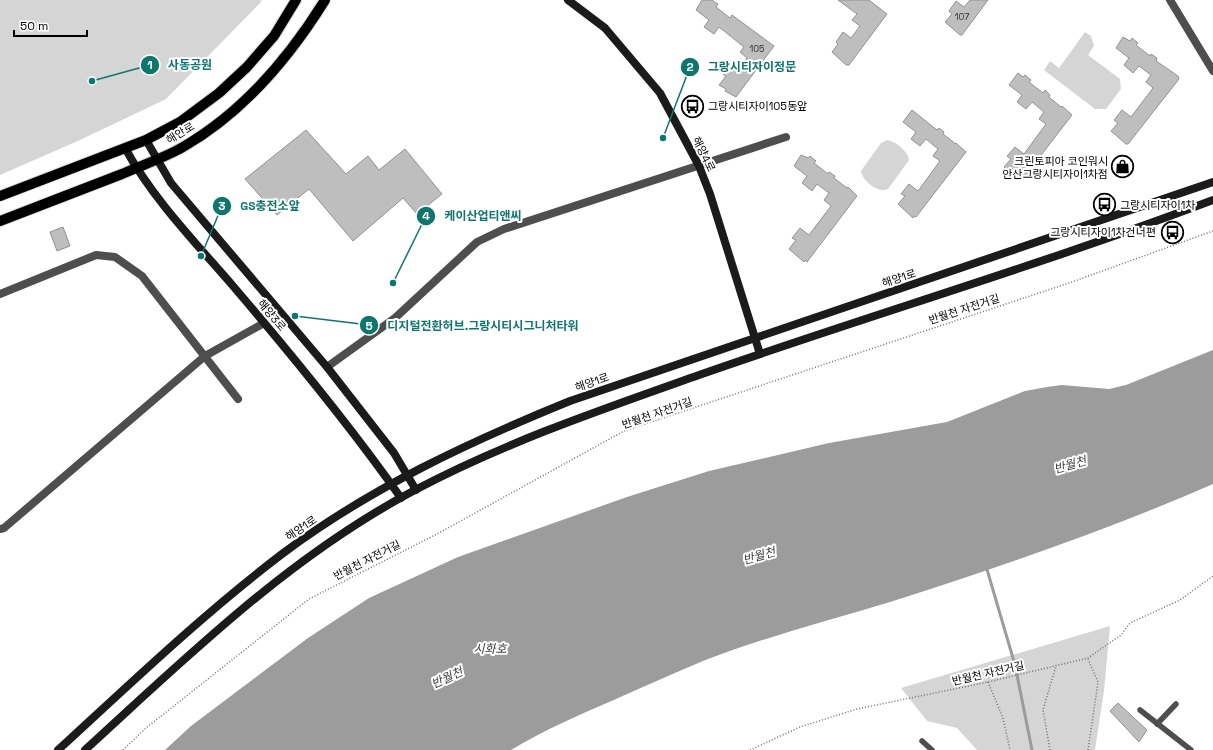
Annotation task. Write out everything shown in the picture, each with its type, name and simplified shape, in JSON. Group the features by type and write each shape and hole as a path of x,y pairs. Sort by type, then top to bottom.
{"main road":[{"name":"해안로","path":"0,196 146,140 180,122 219,93 247,67 274,36 296,0"},
{"name":"해안로","path":"0,221 136,168 183,147 224,119 254,92 279,64 325,0"}],"street":[{"name":"해양4로","path":"568,0 605,28 660,93 699,166 710,194 760,354"},
{"path":"1170,0 1213,71"},
{"path":"327,367 395,318 477,242 504,229 786,137"},
{"name":"해양3로","path":"146,140 179,192 327,367 394,453 416,490"},
{"name":"해양3로","path":"125,148 136,168 150,188 314,382 370,454 401,498"},
{"name":"해양1로","path":"58,750 188,630 283,553 391,484 463,447 570,401 1213,182"},
{"path":"86,750 240,610 288,572 343,534 416,490 534,436 760,354 1060,254 1213,200"},
{"path":"0,294 96,255 115,257 142,276 238,399"},
{"path":"0,529 10,523 205,356 264,323"}],"lane":[{"path":"1157,724 1176,704"},
{"path":"1140,710 1191,750"},
{"path":"922,741 932,750"}],"path":[{"name":"반월천 자전거길","path":"123,750 146,728 309,599 436,534 624,431 1069,283 1213,231"},
{"name":"반월천 자전거길","path":"750,750 800,727 856,709 1004,679 1088,658 1121,635 1130,623 1180,600 1213,576"},
{"path":"1088,658 1098,682 1088,750"},
{"path":"1050,750 1043,710 1056,665"},
{"path":"988,682 1003,718 1010,750"}],"shaded area":[{"path":"0,0 262,1 166,99 80,140 0,175"},
{"path":"1085,32 1091,36 1094,46 1088,55 1120,79 1121,89 1106,109 1095,109 1044,70 1050,61 1059,68"},
{"path":"887,140 894,142 901,147 909,160 888,189 880,190 872,186 864,179 861,171 881,143"},
{"path":"1110,626 1104,691 1095,750 977,750 957,728 927,721 901,688"}],"water":[{"name":"시화호","path":"1213,350 1213,484 1134,517 931,589 726,652 576,716 511,750 165,750 191,726 308,638 369,598 458,557 627,497 709,471 829,443 947,422 1025,391 1062,385 1109,389 1126,385"}],"building":[{"path":"702,0 712,0 718,4 716,7 730,18 732,15 774,46 736,97 725,91 726,89 719,85 726,76 723,74 730,64 738,70 747,58 740,52 744,47 719,27 714,34 704,27 709,20 696,10"},
{"path":"838,0 869,0 887,14 849,65 846,65 832,52 838,44 836,42 843,32 851,38 860,26 852,20 857,14"},
{"path":"970,0 988,0 962,35 960,35 945,22 952,14 949,11 956,1 964,7"},
{"path":"1123,37 1130,41 1132,38 1138,43 1136,45 1150,56 1151,54 1157,58 1156,61 1178,76 1179,79 1128,144 1126,144 1111,131 1118,123 1114,120 1122,110 1131,117 1153,88 1146,82 1151,75 1139,66 1133,73 1124,65 1129,58 1116,48"},
{"path":"1018,73 1023,77 1025,75 1031,80 1029,82 1043,93 1045,90 1050,95 1049,97 1072,115 1022,180 1020,179 1019,181 1004,167 1011,159 1007,156 1015,147 1024,154 1046,124 1039,119 1044,112 1032,102 1026,109 1017,102 1022,95 1009,85"},
{"path":"912,110 937,130 939,128 944,132 943,134 966,152 916,217 914,216 913,218 898,204 905,196 901,194 909,184 918,191 940,161 933,156 938,149 926,139 920,146 911,139 916,132 903,122"},
{"path":"306,130 346,174 368,156 379,170 405,149 442,194 417,214 403,198 353,241 309,189 277,215 245,179"},
{"path":"801,155 808,158 810,156 816,161 814,163 828,174 829,172 835,176 834,178 847,188 848,187 857,196 807,262 805,260 804,262 789,249 796,240 792,238 800,228 809,235 831,206 824,200 829,193 817,184 812,191 802,183 807,176 794,166"},
{"path":"63,227 70,246 57,251 50,232"},
{"path":"1118,703 1147,730 1139,742 1110,711"}],"waterway":[{"path":"986,566 1015,665 1032,750"}],"place":[{"name":"사동공원","path":"92,81"},
{"name":"그랑시티자이105동앞","path":"693,106"},
{"name":"그랑시티자이정문","path":"663,138"},
{"name":"크린토피아 코인워시 안산그랑시티자이1차점","path":"1123,167"},
{"name":"그랑시티자이1차","path":"1104,205"},
{"name":"그랑시티자이1차건너편","path":"1172,232"},
{"name":"GS충전소앞","path":"201,256"},
{"name":"케이산업티앤씨","path":"393,283"},
{"name":"디지털전환허브.그랑시티시그니처타워","path":"295,316"}],"water label":[{"name":"반월천","path":"1070,465"},
{"name":"반월천","path":"759,556"},
{"name":"반월천","path":"447,678"}]}
